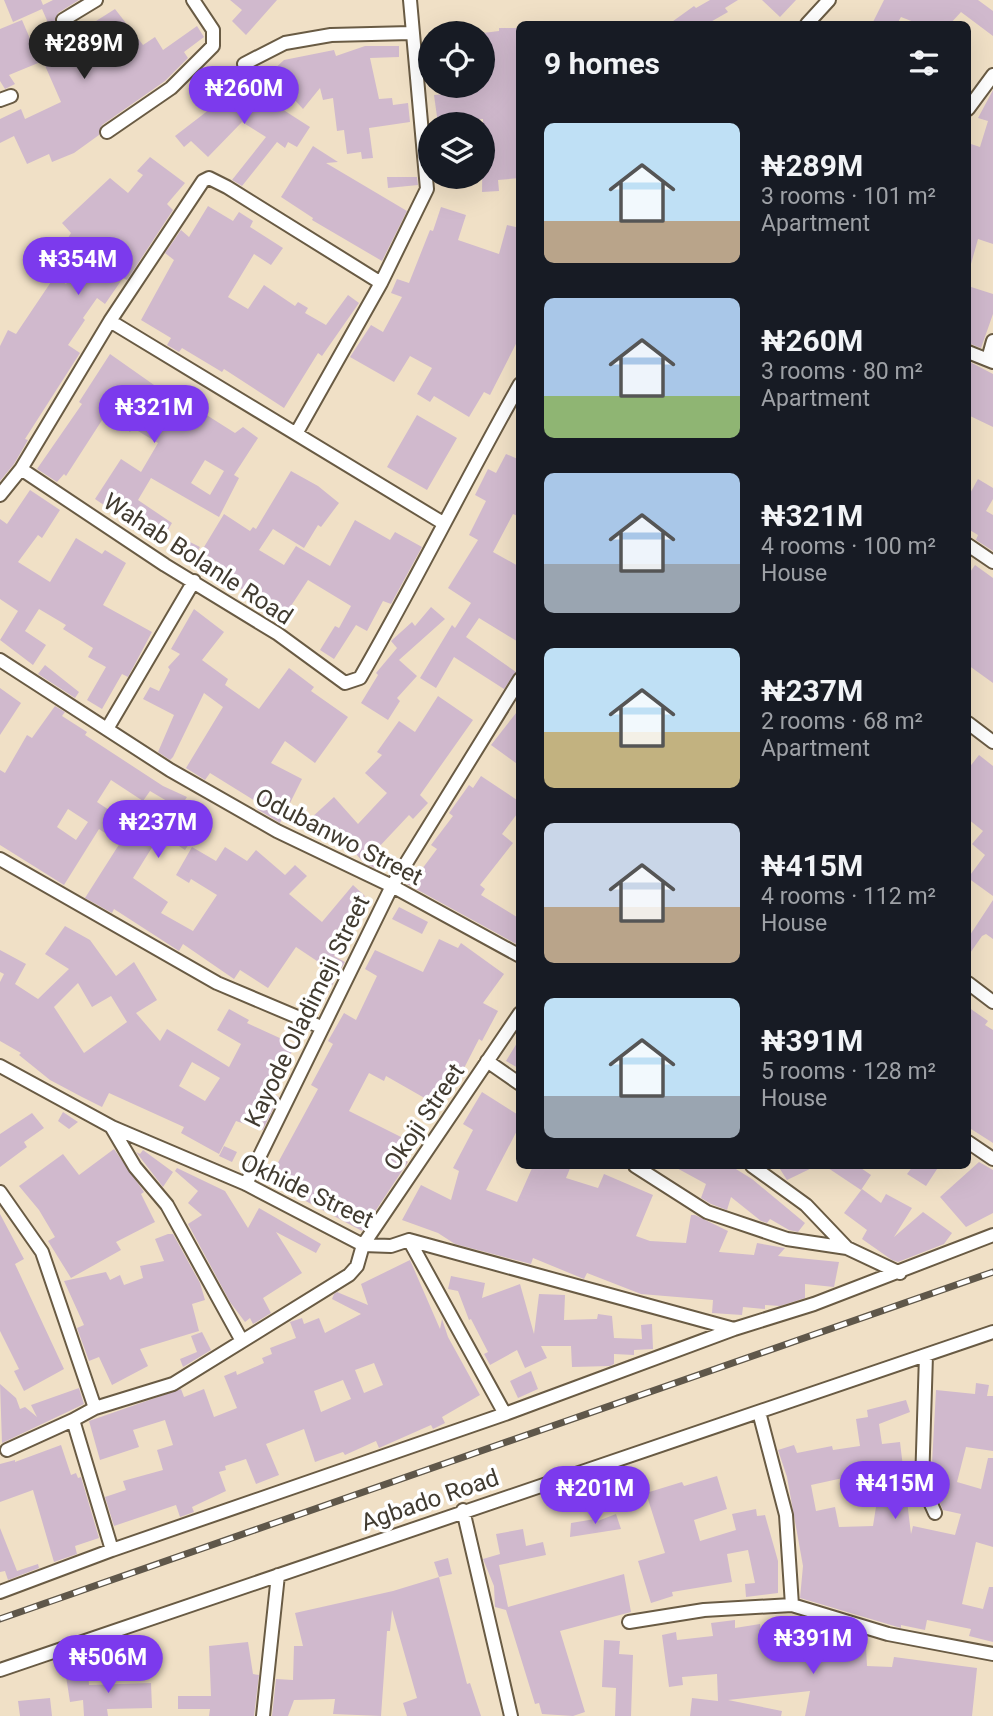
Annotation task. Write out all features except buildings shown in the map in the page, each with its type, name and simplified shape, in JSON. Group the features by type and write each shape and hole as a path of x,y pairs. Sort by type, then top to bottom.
{"street":[{"path":"63,20 96,0"},
{"path":"107,132 171,88 213,46 213,30 193,0"},
{"path":"810,21 829,0"},
{"path":"297,432 381,283 427,189 410,8"},
{"path":"244,64 285,43 331,36 411,33"},
{"path":"971,105 993,75"},
{"path":"0,495 21,469 110,321 203,181 209,178 381,283"},
{"path":"110,321 443,523 516,391"},
{"path":"971,353 991,360 993,341"},
{"name":"Wahab Bolanle Road","path":"21,469 278,634 345,683 360,678 407,597 443,523"},
{"path":"971,547 993,562"},
{"path":"107,729 194,581"},
{"name":"Odubanwo Street","path":"0,660 170,770 277,831 392,886 516,954"},
{"name":"Kayode Oladimeji Street","path":"246,1184 392,886 516,685"},
{"path":"971,725 993,742"},
{"path":"0,859 217,982 321,1027"},
{"path":"971,985 993,1002"},
{"name":"Okoji Street","path":"7,1450 95,1408 173,1384 335,1286 357,1266 363,1245 516,1019"},
{"path":"487,1061 516,1081"},
{"name":"Okhide Street","path":"0,1066 111,1127 246,1184 363,1245 391,1246 409,1240 734,1329"},
{"path":"111,1127 135,1167 167,1205 242,1341"},
{"path":"971,1144 993,1158"},
{"path":"639,1169 687,1202 717,1216 787,1239 847,1248 900,1273"},
{"path":"756,1169 806,1205 847,1248"},
{"path":"0,1192 42,1252 95,1408"},
{"path":"0,1592 112,1550 505,1414 734,1329 900,1273 993,1235"},
{"path":"409,1240 505,1414"},
{"name":"Agbado Road","path":"0,1670 463,1510 993,1332"},
{"path":"926,1356 922,1484 936,1513"},
{"path":"759,1412 786,1515 792,1605"},
{"path":"73,1420 112,1550"},
{"path":"463,1510 511,1716"},
{"path":"263,1716 278,1575"},
{"path":"629,1622 704,1610 792,1605 888,1634 993,1654"}],"railway":[{"path":"0,1619 993,1272"}]}
